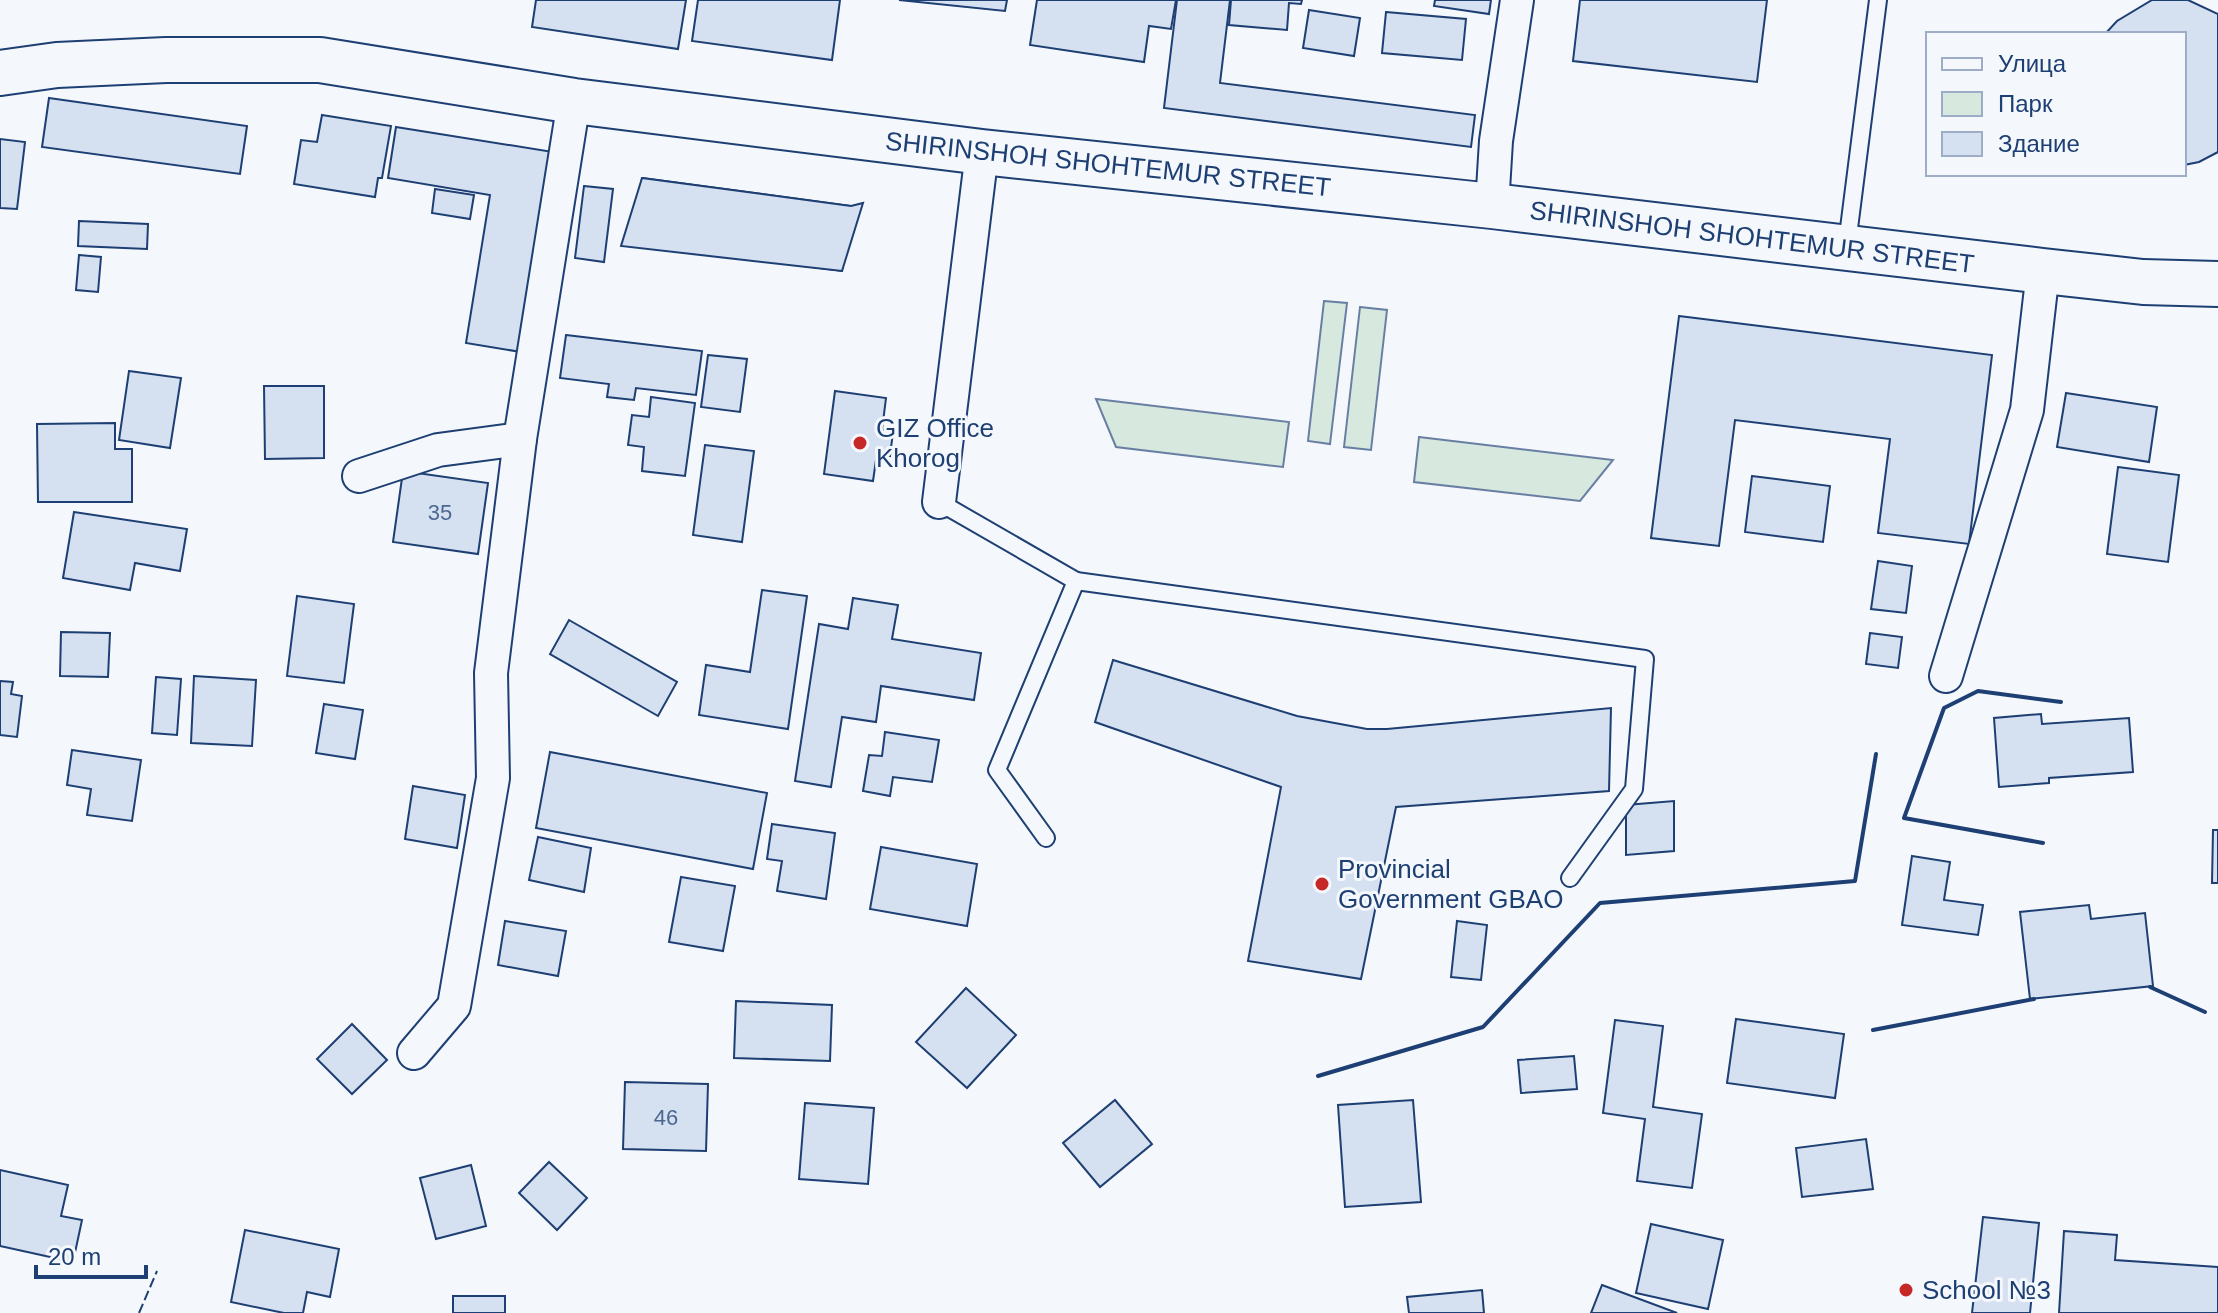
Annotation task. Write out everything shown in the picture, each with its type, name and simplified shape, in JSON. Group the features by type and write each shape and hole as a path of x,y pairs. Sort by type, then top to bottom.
{"main road":[{"name":"SHIRINSHOH SHOHTEMUR STREET","path":"0,73 57,65 166,60 320,60 574,101 982,152 1492,206 2143,282 2218,284"}],"street":[{"path":"1492,206 1496,141 1517,0"},
{"path":"414,1053 454,1006 493,778 491,673 520,439 574,101"},
{"path":"939,502 982,152"},
{"path":"1946,676 2027,410 2043,271"},
{"path":"359,476 438,450 520,439"}],"lane":[{"path":"1847,246 1878,0"},
{"path":"939,502 1076,581 1645,659 1634,789 1570,878"},
{"path":"1046,838 997,770 1076,581"}],"green space":[{"path":"1324,301 1347,303 1330,444 1308,441"},
{"path":"1360,307 1387,310 1371,450 1344,447"},
{"path":"1096,399 1289,422 1283,467 1116,447"},
{"path":"1419,437 1613,460 1580,501 1414,482"}],"building":[{"path":"536,0 686,0 678,49 532,27"},
{"path":"698,0 840,0 832,60 692,41"},
{"path":"899,0 1007,0 1005,11"},
{"path":"1037,0 1176,0 1171,29 1149,26 1144,62 1030,45"},
{"path":"1177,0 1230,0 1220,83 1475,115 1471,147 1164,108"},
{"path":"1231,0 1302,0 1301,4 1289,3 1287,30 1229,25"},
{"path":"1435,0 1491,0 1489,14 1434,6"},
{"path":"1580,0 1767,0 1757,82 1573,61"},
{"path":"2152,0 2188,0 2218,14 2218,152 2186,165 2186,32 2107,32 2117,21"},
{"path":"1309,10 1360,18 1354,56 1303,48"},
{"path":"1386,12 1466,19 1462,60 1382,53"},
{"path":"49,98 247,126 240,174 42,147"},
{"path":"322,115 391,126 382,178 378,178 375,197 294,184 301,140 317,142"},
{"path":"396,127 553,152 521,352 466,343 490,195 388,178"},
{"path":"0,139 25,142 17,209 0,208"},
{"path":"642,178 851,206 842,271 633,244"},
{"path":"642,178 851,206 863,203 842,271 621,246"},
{"path":"584,186 613,189 604,262 575,258"},
{"path":"435,189 474,195 470,219 432,213"},
{"path":"79,221 148,224 147,249 78,246"},
{"path":"79,255 101,257 98,292 76,290"},
{"path":"1679,316 1992,355 1969,544 1878,533 1890,439 1735,420 1719,546 1651,538"},
{"path":"566,335 702,351 696,395 636,388 634,400 607,397 609,384 560,378"},
{"path":"708,355 747,359 740,412 701,407"},
{"path":"129,371 181,378 170,448 119,440"},
{"path":"264,386 324,386 324,458 265,459"},
{"name":"GIZ Office Khorog","path":"835,391 886,398 882,430 893,432 890,456 877,453 873,481 824,474"},
{"path":"2066,393 2157,407 2149,462 2057,447"},
{"path":"651,397 695,403 685,476 642,471 644,447 628,445 632,415 649,417"},
{"path":"115,423 115,449 132,449 132,502 38,502 37,424"},
{"path":"705,445 754,451 742,542 693,535"},
{"path":"2118,467 2179,475 2168,562 2107,554"},
{"path":"403,471 488,483 478,554 393,542"},
{"path":"1752,476 1830,486 1823,542 1745,532"},
{"path":"74,512 187,529 180,571 135,563 130,590 63,578"},
{"path":"1878,561 1912,566 1906,613 1871,609"},
{"path":"762,590 807,596 788,729 699,715 706,665 750,672"},
{"path":"297,596 354,604 344,683 287,676"},
{"path":"853,598 898,605 892,639 981,653 974,700 881,686 876,722 842,717 831,787 795,781 819,624 848,629"},
{"path":"569,620 677,682 658,716 550,654"},
{"path":"61,632 110,633 108,677 60,676"},
{"path":"1870,633 1902,637 1898,668 1866,664"},
{"name":"Provincial Government GBAO","path":"1113,660 1297,716 1367,729 1611,708 1609,791 1396,807 1361,979 1248,961 1281,787 1095,722"},
{"path":"194,676 256,680 252,746 191,743"},
{"path":"156,677 181,679 177,735 152,733"},
{"path":"0,681 13,682 11,694 22,696 17,737 0,735"},
{"path":"324,704 363,710 355,759 316,753"},
{"path":"2041,714 2042,724 2129,718 2133,772 2049,778 2049,783 1999,787 1994,718"},
{"path":"885,732 939,740 932,782 893,777 890,796 863,791 869,755 882,756"},
{"path":"72,750 141,760 132,821 87,815 91,789 67,785"},
{"path":"550,752 767,793 753,869 536,828"},
{"path":"413,786 465,795 457,848 405,839"},
{"path":"1674,801 1674,851 1626,855 1626,805"},
{"path":"772,824 835,833 826,899 777,891 782,861 767,859"},
{"path":"2213,830 2218,830 2218,883 2212,883"},
{"path":"538,837 591,848 584,892 529,880"},
{"path":"881,847 977,864 967,926 870,909"},
{"path":"1912,856 1950,862 1944,900 1983,905 1978,935 1902,925"},
{"path":"681,877 735,886 723,951 669,942"},
{"path":"2089,905 2091,919 2145,913 2153,986 2030,999 2020,912"},
{"path":"505,921 566,931 558,976 498,965"},
{"path":"1457,921 1487,925 1481,980 1451,977"},
{"path":"966,988 1016,1035 967,1088 916,1042"},
{"path":"736,1001 832,1005 830,1061 734,1058"},
{"path":"1736,1019 1844,1034 1835,1098 1727,1083"},
{"path":"1615,1020 1663,1026 1653,1107 1702,1114 1692,1188 1637,1181 1645,1119 1603,1113"},
{"path":"352,1024 387,1060 352,1094 317,1059"},
{"path":"1574,1056 1577,1089 1521,1093 1518,1060"},
{"path":"625,1082 708,1084 706,1151 623,1149"},
{"path":"1115,1100 1152,1144 1100,1187 1063,1143"},
{"path":"1413,1100 1421,1202 1345,1207 1338,1105"},
{"path":"805,1103 874,1108 868,1184 799,1179"},
{"path":"1866,1139 1873,1189 1802,1197 1796,1148"},
{"path":"549,1162 587,1198 557,1230 519,1193"},
{"path":"471,1165 486,1226 436,1239 420,1178"},
{"path":"0,1170 68,1185 61,1216 82,1220 73,1262 0,1246"},
{"path":"1983,1217 2039,1223 2030,1313 1972,1313"},
{"path":"1651,1224 1723,1240 1708,1309 1636,1293"},
{"path":"245,1230 339,1249 330,1297 307,1292 303,1313 284,1313 231,1302"},
{"path":"2064,1231 2117,1235 2115,1260 2218,1267 2218,1313 2059,1313"},
{"path":"1602,1285 1677,1313 1591,1313"},
{"path":"1482,1290 1484,1313 1409,1313 1407,1297"},
{"path":"453,1296 505,1296 505,1313 453,1313"}],"fence":[{"path":"139,1313 157,1271"}],"wall":[{"path":"2043,843 1904,818 1944,708 1978,691 2061,702"},
{"path":"1318,1076 1483,1027 1600,903 1855,881 1876,754"},
{"path":"2150,987 2205,1012"},
{"path":"1873,1030 2034,999"}],"place":[{"name":"GIZ Office Khorog","path":"860,443"},
{"name":"Provincial Government GBAO","path":"1322,884"},
{"name":"School №3","path":"1906,1290"}]}
